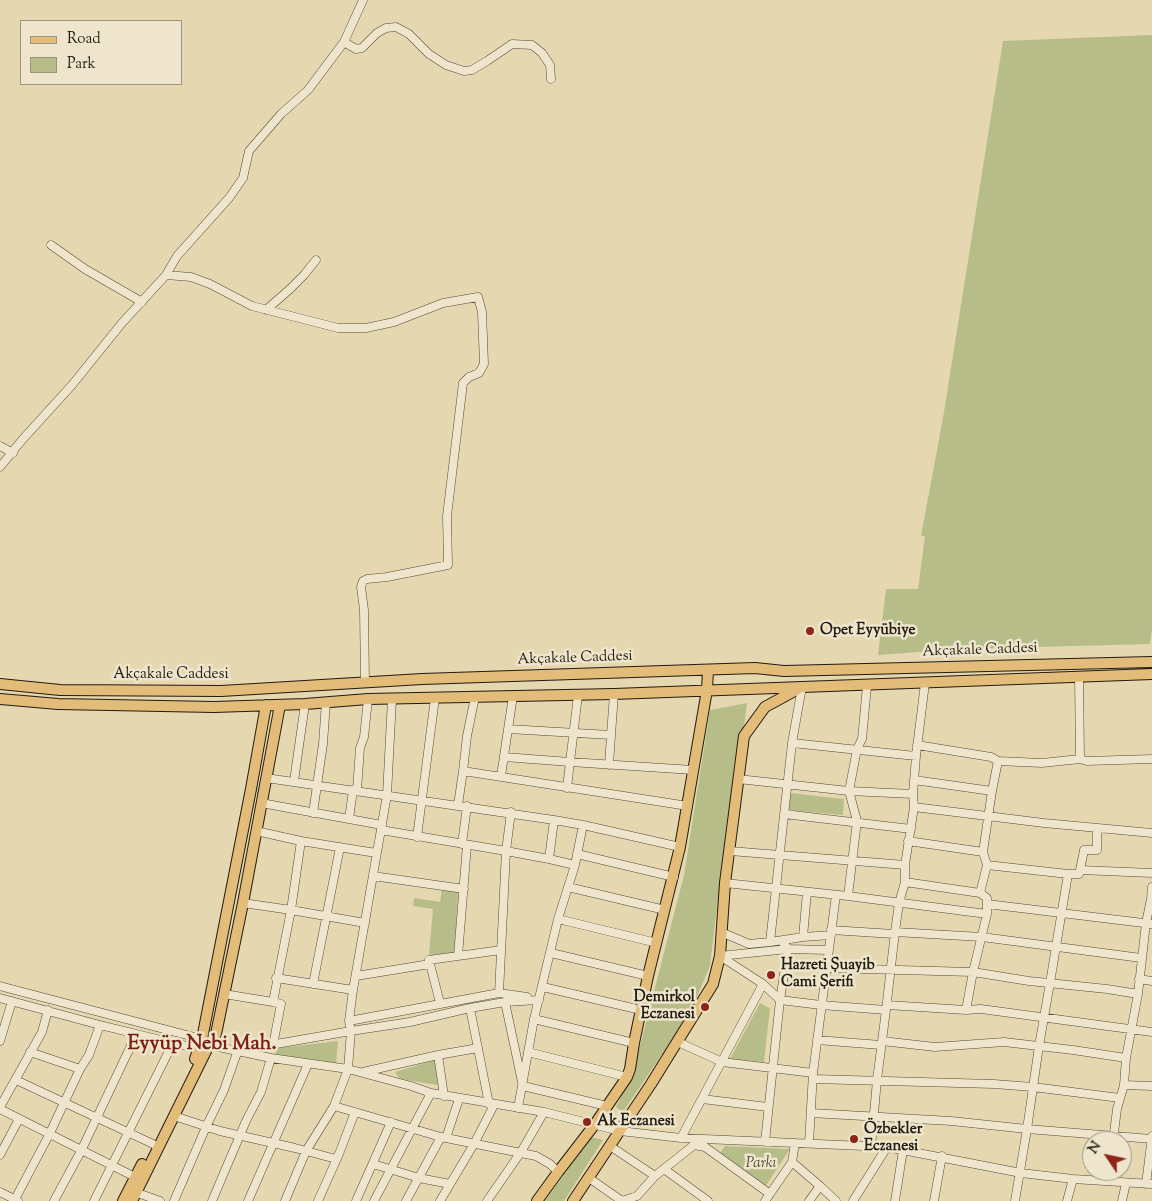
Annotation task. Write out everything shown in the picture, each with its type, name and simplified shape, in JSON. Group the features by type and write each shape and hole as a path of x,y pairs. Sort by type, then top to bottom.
{"main road":[{"name":"Akçakale Caddesi","path":"0,684 60,690 221,691 365,682 755,668 784,671 1152,662"},
{"path":"537,1201 595,1124 627,1077 648,976 680,847 708,670"},
{"name":"Akçakale Caddesi","path":"0,699 58,704 214,707 304,704 368,699 868,686 1152,674"},
{"path":"573,1201 714,984 720,956 725,883 744,736 765,707 802,687"},
{"path":"123,1201 132,1194 174,1116 203,1044 252,789 266,705"},
{"path":"132,1194 135,1177 203,1044 216,1034 280,705"}],"street":[{"path":"0,467 108,342 122,323 166,275 177,256 229,198 242,178 249,151 281,114 308,90 344,42 364,0"},
{"path":"344,42 356,49 362,48 377,33 386,28 396,27 409,34 429,54 446,65 464,71 472,70 512,44 532,45 542,53 550,65 551,79"},
{"path":"52,245 85,268 142,302"},
{"path":"266,310 290,289 316,260"},
{"path":"166,275 191,277 210,284 252,306 338,328 366,328 394,322 442,303 478,297 482,312 484,364 478,373 469,377 463,383 447,516 448,565 388,577 367,578 363,582 361,587 364,610 365,682"},
{"path":"0,446 13,452"},
{"path":"1079,676 1080,760"},
{"path":"871,1146 894,933 905,882 905,865 914,807 913,794 916,756 925,683"},
{"path":"848,896 857,821 849,791 857,749 862,739 868,686"},
{"path":"770,942 792,743 802,687"},
{"path":"608,765 614,694"},
{"path":"567,788 578,695"},
{"path":"501,776 513,696"},
{"path":"458,956 464,889 463,771 467,736 475,697"},
{"path":"417,837 435,698"},
{"path":"349,819 360,748 364,737 368,699"},
{"path":"285,1201 306,1151 334,1106 348,1069 351,1031 349,1021 353,990 387,794 392,699"},
{"path":"313,812 324,744 326,702"},
{"path":"294,781 304,704"},
{"path":"508,729 611,736"},
{"path":"792,743 916,756"},
{"path":"917,745 992,757 998,761 1042,763 1080,760 1152,759"},
{"path":"504,757 693,770"},
{"path":"980,893 987,865 983,852 998,761"},
{"path":"463,771 688,806"},
{"path":"266,778 511,812 583,825 680,847"},
{"path":"738,780 849,791 913,794"},
{"path":"914,780 992,791"},
{"path":"261,804 349,819 417,837 506,851 575,865"},
{"path":"914,807 1152,833"},
{"path":"499,993 506,851 511,812"},
{"path":"784,814 857,821 911,829"},
{"path":"549,859 554,820"},
{"path":"518,1108 534,1019 558,919 575,865 583,825"},
{"path":"987,865 1079,874 1084,850 1097,850 1097,828"},
{"path":"256,831 301,841 376,853"},
{"path":"273,1002 276,978 291,910 301,841"},
{"path":"908,841 983,852"},
{"path":"313,984 340,847"},
{"path":"730,851 905,865"},
{"path":"577,854 674,877"},
{"path":"1080,870 1152,873"},
{"path":"1015,1201 1028,1129 1038,1046 1068,874"},
{"path":"373,876 464,889"},
{"path":"905,882 980,893 987,898 987,914 966,1010"},
{"path":"725,883 836,894 987,914"},
{"path":"568,887 665,910"},
{"path":"1115,1131 1117,1109 1124,1085 1126,1058 1138,994 1141,958 1149,924 1152,887"},
{"path":"803,937 806,892"},
{"path":"809,1143 813,1076 836,894"},
{"path":"243,903 365,922"},
{"path":"987,904 1149,924"},
{"path":"558,919 657,943"},
{"path":"721,932 749,944 831,933 894,933 982,937 1141,958"},
{"path":"765,1142 780,1000 788,949 782,941"},
{"path":"720,956 788,949 828,950"},
{"path":"440,1003 430,960 501,950"},
{"path":"551,953 648,976"},
{"path":"720,956 763,984 780,1000 821,1005 981,1010 1152,1032"},
{"path":"356,976 430,964"},
{"path":"826,968 973,972 1138,994"},
{"path":"276,978 353,990"},
{"path":"1139,979 1152,981"},
{"path":"681,1138 763,984"},
{"path":"0,986 203,1044 271,1058 348,1069 444,1096 544,1112 620,1131 681,1138 697,1142 809,1143 887,1147 942,1156 1021,1173 1082,1180"},
{"path":"543,987 641,1010"},
{"path":"349,1021 499,993 539,1000"},
{"path":"224,994 281,1004 273,1045"},
{"path":"0,998 173,1043 203,1044"},
{"path":"247,1052 253,1048 410,1022 470,1008 505,1002 539,1000"},
{"path":"0,1040 12,1001"},
{"path":"505,1002 523,1086"},
{"path":"440,1201 474,1144 491,1104 470,1008"},
{"path":"48,1010 42,1032 0,1108 135,1177"},
{"path":"534,1019 634,1043"},
{"path":"0,1192 16,1200 80,1069 89,1055 100,1025"},
{"path":"54,1201 81,1151 136,1034"},
{"path":"817,1040 936,1048 1004,1042 1126,1058"},
{"path":"678,1042 722,1062 773,1068 813,1076 1033,1087 1120,1098"},
{"path":"94,1201 173,1043"},
{"path":"359,1073 478,1048"},
{"path":"174,1201 224,1090 238,1050"},
{"path":"30,1052 80,1069"},
{"path":"528,1052 627,1077"},
{"path":"438,1056 444,1096"},
{"path":"212,1201 261,1092 271,1058"},
{"path":"248,1201 308,1064"},
{"path":"16,1080 153,1144"},
{"path":"1124,1085 1152,1086"},
{"path":"523,1086 607,1106"},
{"path":"374,1201 431,1093"},
{"path":"406,1201 443,1137 459,1099"},
{"path":"702,1099 768,1107"},
{"path":"334,1106 443,1137 536,1156 550,1164 558,1172"},
{"path":"318,1201 355,1112"},
{"path":"487,1201 521,1152 544,1112"},
{"path":"810,1113 951,1121 1082,1135"},
{"path":"174,1116 206,1127 336,1160"},
{"path":"0,1155 19,1119"},
{"path":"356,1201 391,1122"},
{"path":"1110,1181 1149,1184 1152,1138 1132,1139"},
{"path":"589,1178 622,1201 641,1198 655,1176 697,1142"},
{"path":"697,1142 767,1198 792,1162 795,1143"},
{"path":"610,1146 655,1176"},
{"path":"852,1201 887,1147"},
{"path":"895,1201 904,1150"},
{"path":"934,1201 942,1156"},
{"path":"792,1162 836,1201"},
{"path":"373,1164 419,1178 450,1184"},
{"path":"664,1169 708,1201"},
{"path":"1067,1201 1072,1179"},
{"path":"1122,1201 1126,1183"},
{"path":"810,1201 820,1186"},
{"path":"132,1194 160,1201"}],"green space":[{"path":"1152,35 1152,629 1150,644 960,649 878,655 886,589 918,589 925,536 921,536 943,418 1003,41"},
{"path":"747,703 741,752 727,821 710,966 682,1032 666,1056 662,1054 623,1112 616,1107 632,1077 684,875 710,710"},
{"path":"790,793 844,799 843,815 789,810"},
{"path":"442,889 458,891 454,952 431,955 429,954 433,909 413,906 414,898 440,902"},
{"path":"760,1003 770,1008 764,1062 730,1059"},
{"path":"338,1041 336,1064 275,1054 278,1048"},
{"path":"435,1060 438,1085 400,1079 395,1072"},
{"path":"591,1137 603,1140 564,1201 545,1201"},
{"name":"Parkı","path":"725,1146 790,1149 765,1187 719,1155"}],"place":[{"name":"Opet Eyyübiye","path":"810,631"},
{"name":"Hazreti Şuayib Cami Şerifi","path":"771,975"},
{"name":"Demirkol Eczanesi","path":"705,1007"},
{"name":"Ak Eczanesi","path":"587,1122"},
{"name":"Özbekler Eczanesi","path":"854,1139"}],"district":[{"name":"Eyyüp Nebi Mah.","path":"202,1046"}]}
